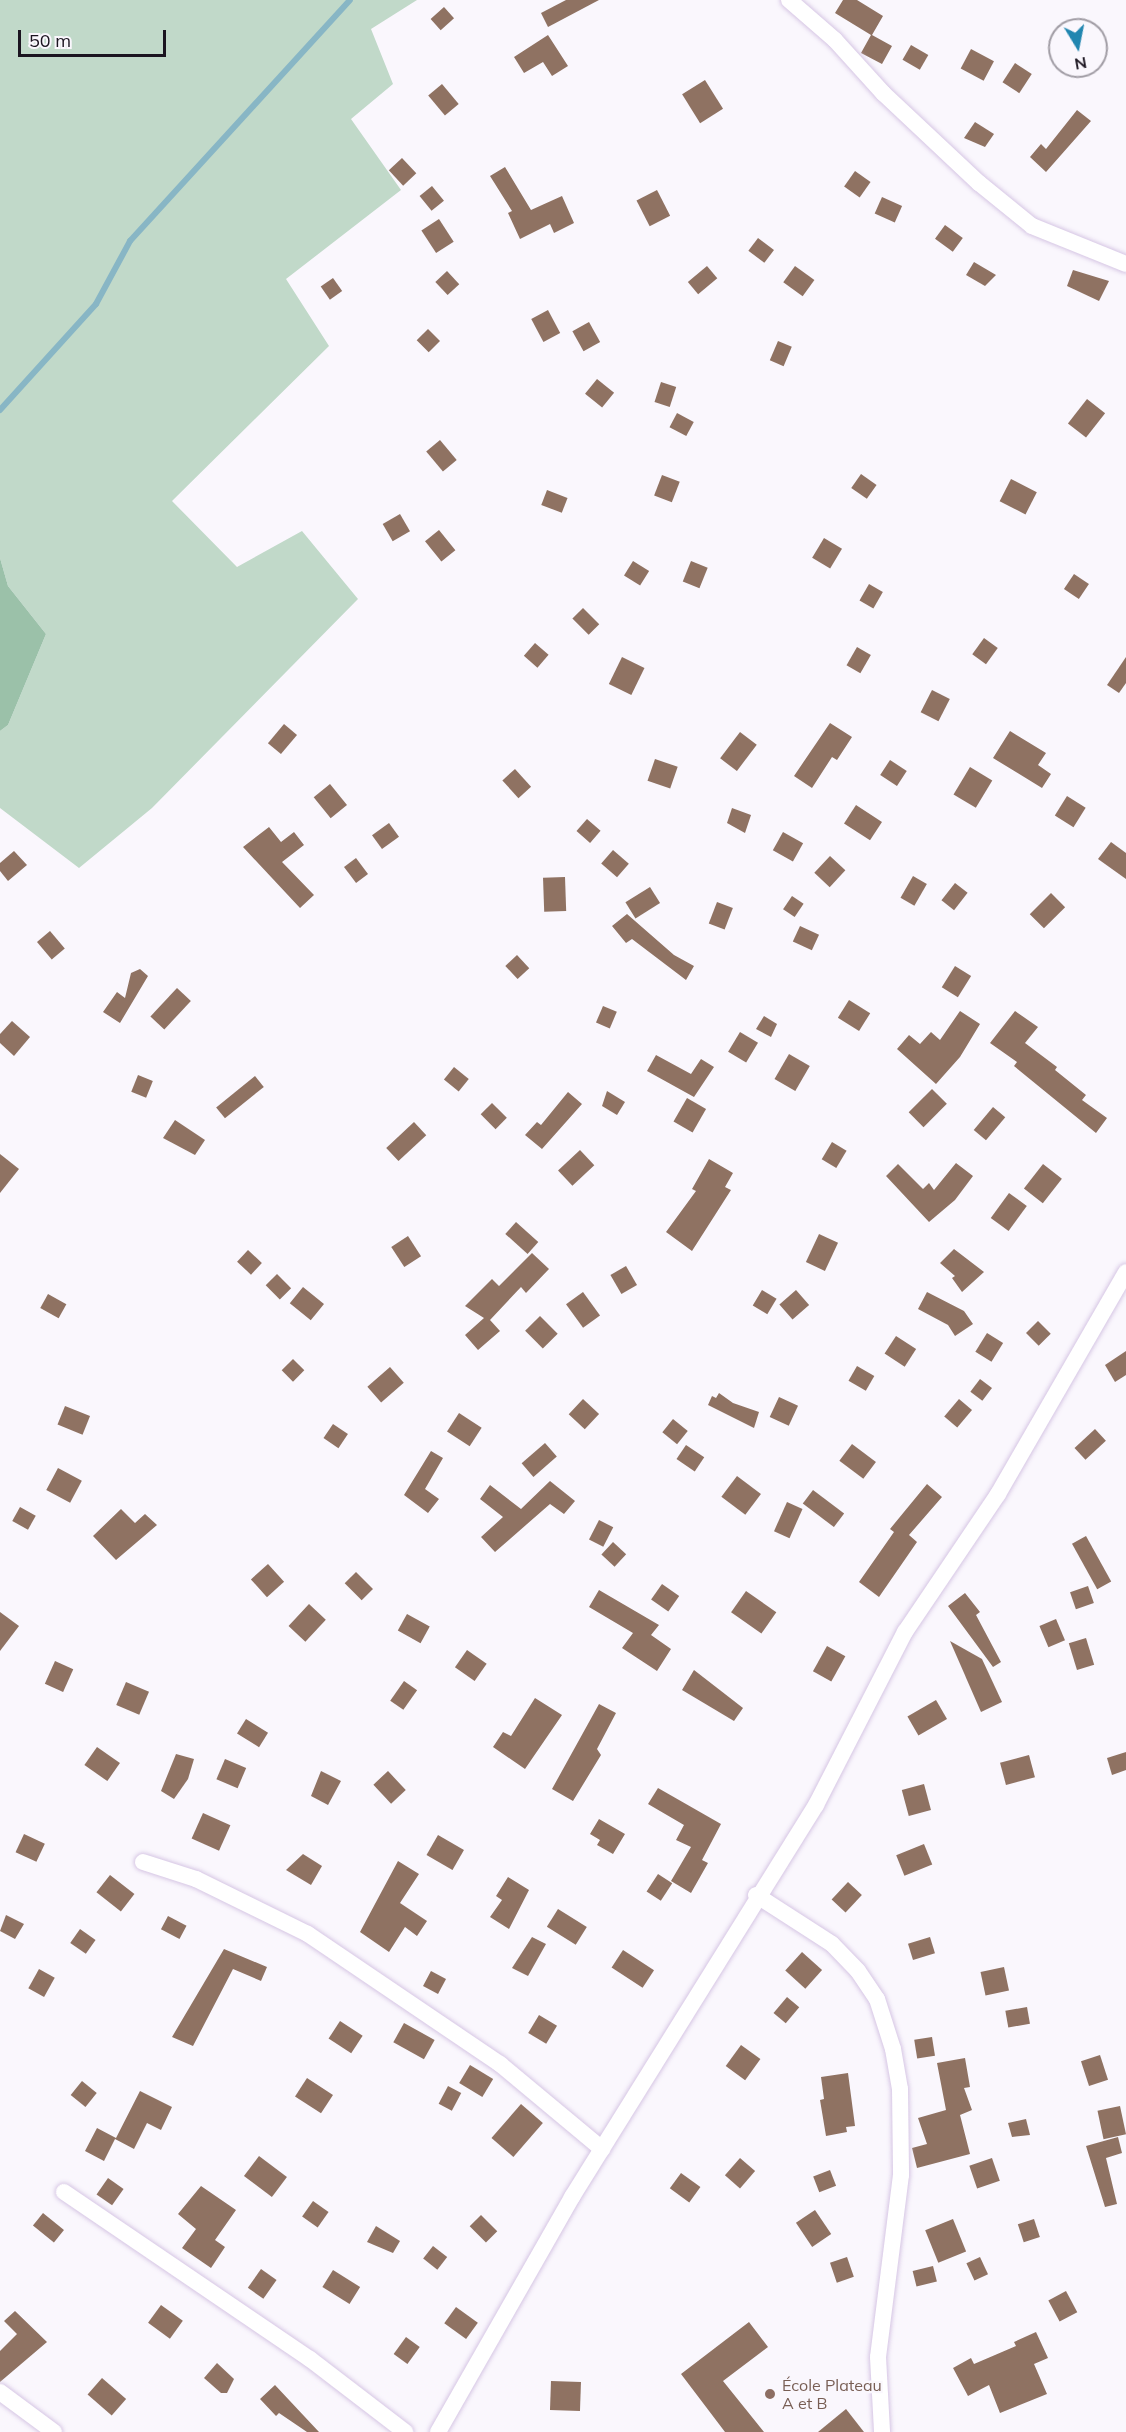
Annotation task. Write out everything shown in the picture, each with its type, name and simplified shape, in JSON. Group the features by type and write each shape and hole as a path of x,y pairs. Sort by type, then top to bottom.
{"street":[{"path":"789,0 836,40 884,93 979,183 1032,226 1126,264"},
{"path":"438,2432 602,2149 756,1895 816,1804 905,1632 998,1494 1126,1272"},
{"path":"142,1862 196,1879 308,1934 500,2064 602,2149"},
{"path":"756,1895 832,1944 858,1971 877,1999 894,2049 900,2090 901,2175 878,2356 882,2432"},
{"path":"64,2192 310,2359 405,2432"},
{"path":"0,2392 54,2432"}],"green space":[{"path":"0,0 417,0 371,29 393,84 351,119 401,190 286,279 329,346 172,501 237,567 302,531 358,599 152,808 79,868 0,808 0,731 8,725 46,634 8,586 0,558"},
{"path":"0,558 8,586 46,634 8,725 0,731"}],"building":[{"path":"566,0 599,0 548,27 541,13"},
{"path":"843,0 857,0 883,16 872,35 892,46 882,64 861,53 871,35 835,13"},
{"path":"444,7 454,18 441,30 431,19"},
{"path":"548,35 568,66 552,76 543,62 524,73 514,57"},
{"path":"911,45 928,55 920,70 902,60"},
{"path":"971,49 994,61 984,81 961,68"},
{"path":"1015,63 1032,74 1019,93 1002,82"},
{"path":"705,80 723,109 700,123 682,94"},
{"path":"442,84 459,104 445,115 428,96"},
{"path":"1077,110 1091,121 1046,172 1030,157 1041,144 1046,149"},
{"path":"975,122 994,134 985,147 964,138"},
{"path":"402,158 416,173 403,186 389,170"},
{"path":"505,167 531,210 562,196 574,223 554,233 550,224 520,239 508,213 512,211 490,176"},
{"path":"855,171 871,182 860,197 844,187"},
{"path":"432,186 444,201 432,211 420,196"},
{"path":"657,190 670,216 650,226 637,200"},
{"path":"882,197 902,206 895,222 875,213"},
{"path":"439,219 454,242 436,253 421,230"},
{"path":"945,225 963,238 953,252 935,239"},
{"path":"758,238 774,250 764,263 748,251"},
{"path":"974,262 996,275 985,286 966,275"},
{"path":"707,266 717,278 698,294 688,282"},
{"path":"795,266 814,280 803,296 783,282"},
{"path":"1073,270 1109,281 1099,301 1067,286"},
{"path":"447,271 459,284 448,295 435,282"},
{"path":"333,278 342,291 330,300 321,287"},
{"path":"548,310 560,333 543,342 531,319"},
{"path":"589,322 600,342 584,351 572,331"},
{"path":"428,329 440,341 429,352 417,340"},
{"path":"778,341 792,347 784,366 770,360"},
{"path":"597,379 614,393 602,408 585,394"},
{"path":"661,382 676,387 670,407 655,402"},
{"path":"1087,399 1105,413 1086,438 1068,423"},
{"path":"677,413 694,422 686,436 669,427"},
{"path":"440,440 457,460 443,471 426,452"},
{"path":"861,474 877,485 867,499 851,488"},
{"path":"662,475 680,482 672,502 654,496"},
{"path":"1011,479 1037,492 1025,514 1000,501"},
{"path":"547,490 568,498 562,513 541,505"},
{"path":"400,514 410,531 393,541 383,524"},
{"path":"439,530 455,550 441,562 425,541"},
{"path":"824,538 842,549 830,569 812,558"},
{"path":"633,561 649,571 640,585 624,575"},
{"path":"691,561 708,568 699,588 683,581"},
{"path":"1074,574 1089,584 1079,599 1064,589"},
{"path":"869,584 883,592 873,608 860,600"},
{"path":"583,608 599,624 589,635 572,619"},
{"path":"984,638 998,648 986,664 972,654"},
{"path":"535,643 549,655 537,668 524,656"},
{"path":"857,647 871,655 860,673 846,665"},
{"path":"622,657 644,668 631,695 609,684"},
{"path":"1126,657 1126,683 1119,693 1107,685"},
{"path":"932,690 950,699 938,721 921,712"},
{"path":"830,723 852,737 837,760 832,757 812,788 794,776"},
{"path":"284,724 297,735 281,754 268,743"},
{"path":"1010,731 1046,753 1038,765 1051,774 1042,788 993,758"},
{"path":"740,732 757,745 737,771 720,758"},
{"path":"655,759 678,767 670,789 648,781"},
{"path":"890,760 907,771 897,786 880,775"},
{"path":"970,767 992,780 976,808 954,794"},
{"path":"515,769 531,787 518,798 502,780"},
{"path":"330,784 347,805 331,818 314,797"},
{"path":"1067,796 1086,808 1073,827 1055,816"},
{"path":"856,805 882,822 870,840 844,823"},
{"path":"732,808 751,815 745,833 727,823"},
{"path":"587,819 601,831 590,843 577,831"},
{"path":"389,823 399,837 382,849 372,835"},
{"path":"269,827 281,842 294,832 304,845 282,862 314,895 300,908 243,847"},
{"path":"783,832 803,843 793,862 773,850"},
{"path":"1111,842 1126,853 1126,879 1098,859"},
{"path":"613,850 629,864 617,877 601,864"},
{"path":"14,851 27,865 8,881 0,871 0,863"},
{"path":"830,856 845,870 830,887 814,873"},
{"path":"356,858 368,874 356,883 344,867"},
{"path":"913,876 927,884 914,906 900,898"},
{"path":"565,877 566,911 544,912 543,878"},
{"path":"955,883 968,893 954,910 941,900"},
{"path":"650,887 660,903 635,918 625,902"},
{"path":"1051,893 1065,907 1044,928 1030,914"},
{"path":"792,896 804,904 795,917 783,909"},
{"path":"717,902 733,908 725,930 709,923"},
{"path":"627,914 674,955 694,966 686,980 632,939 626,943 612,926"},
{"path":"800,926 819,935 812,950 793,941"},
{"path":"50,931 65,949 52,960 37,942"},
{"path":"517,955 529,968 518,979 505,966"},
{"path":"955,966 971,976 958,997 942,987"},
{"path":"140,969 148,976 120,1023 103,1012 117,992 125,998 131,973"},
{"path":"177,988 191,1001 164,1029 150,1017"},
{"path":"849,1000 870,1013 859,1031 838,1018"},
{"path":"603,1006 617,1012 610,1028 596,1023"},
{"path":"960,1011 980,1024 960,1057 936,1084 897,1049 909,1035 920,1044 931,1032 940,1040"},
{"path":"1015,1011 1038,1027 1025,1043 1057,1067 1055,1070 1086,1095 1082,1100 1107,1118 1096,1133 1014,1066 1017,1062 990,1043"},
{"path":"764,1016 777,1024 771,1037 756,1029"},
{"path":"12,1021 30,1037 14,1056 0,1043 0,1034"},
{"path":"740,1032 758,1043 746,1063 728,1052"},
{"path":"789,1054 810,1066 795,1091 774,1079"},
{"path":"656,1055 691,1074 701,1059 714,1067 694,1097 647,1071"},
{"path":"454,1067 469,1079 459,1091 444,1079"},
{"path":"138,1075 153,1081 146,1098 131,1092"},
{"path":"255,1076 264,1087 225,1118 216,1107"},
{"path":"932,1089 947,1104 924,1127 909,1112"},
{"path":"607,1091 625,1102 617,1115 602,1106"},
{"path":"568,1092 582,1104 542,1149 525,1135 537,1122 541,1125"},
{"path":"687,1098 706,1109 693,1132 674,1121"},
{"path":"492,1103 507,1118 496,1129 481,1114"},
{"path":"993,1107 1005,1117 986,1140 974,1130"},
{"path":"175,1120 205,1140 195,1155 163,1138"},
{"path":"414,1122 426,1135 398,1161 386,1148"},
{"path":"832,1142 847,1151 836,1168 822,1159"},
{"path":"580,1150 594,1165 572,1186 558,1170"},
{"path":"0,1154 19,1169 0,1193"},
{"path":"709,1159 733,1173 725,1187 731,1190 692,1251 666,1232 696,1191 692,1189"},
{"path":"956,1163 973,1176 955,1200 929,1222 886,1176 898,1164 923,1189 929,1183 934,1190"},
{"path":"1043,1164 1062,1179 1043,1203 1024,1188"},
{"path":"1009,1193 1027,1206 1009,1231 991,1218"},
{"path":"516,1222 538,1242 528,1254 505,1234"},
{"path":"819,1234 838,1243 825,1271 806,1262"},
{"path":"408,1236 421,1256 404,1267 391,1247"},
{"path":"954,1249 984,1272 962,1292 952,1278 955,1276 940,1263"},
{"path":"248,1250 262,1263 251,1275 237,1262"},
{"path":"532,1253 549,1269 526,1293 521,1287 490,1320 500,1331 478,1350 465,1335 484,1318 465,1306 492,1279 499,1286"},
{"path":"626,1266 637,1285 621,1294 610,1275"},
{"path":"277,1274 291,1288 280,1299 266,1285"},
{"path":"303,1287 324,1304 311,1320 290,1303"},
{"path":"762,1290 777,1299 767,1314 753,1305"},
{"path":"796,1290 809,1305 793,1320 779,1304"},
{"path":"583,1292 600,1315 583,1328 566,1304"},
{"path":"927,1292 964,1311 973,1324 955,1336 948,1325 918,1309"},
{"path":"48,1294 66,1304 59,1318 40,1308"},
{"path":"540,1316 558,1334 543,1349 525,1331"},
{"path":"1038,1321 1051,1334 1039,1346 1026,1333"},
{"path":"987,1333 1003,1343 991,1362 975,1352"},
{"path":"896,1336 916,1349 905,1367 885,1354"},
{"path":"1126,1351 1126,1375 1115,1382 1105,1365"},
{"path":"293,1359 304,1370 293,1382 282,1370"},
{"path":"857,1366 874,1376 866,1391 848,1381"},
{"path":"390,1367 404,1383 381,1403 367,1387"},
{"path":"980,1379 992,1388 982,1401 970,1392"},
{"path":"719,1393 733,1403 759,1412 754,1428 708,1405 712,1396 716,1398"},
{"path":"779,1397 798,1406 789,1426 770,1417"},
{"path":"583,1399 599,1414 585,1429 569,1414"},
{"path":"959,1399 972,1410 957,1428 944,1417"},
{"path":"65,1406 90,1416 83,1435 58,1425"},
{"path":"459,1413 482,1428 470,1446 447,1431"},
{"path":"673,1419 688,1431 677,1444 662,1432"},
{"path":"333,1424 348,1434 338,1448 323,1438"},
{"path":"1095,1429 1106,1441 1085,1460 1075,1448"},
{"path":"545,1443 557,1457 533,1477 522,1463"},
{"path":"852,1444 876,1462 863,1479 839,1461"},
{"path":"686,1445 704,1457 695,1471 676,1459"},
{"path":"431,1451 443,1458 425,1489 439,1499 428,1513 404,1495"},
{"path":"58,1468 82,1481 70,1503 46,1490"},
{"path":"737,1476 761,1494 745,1515 721,1497"},
{"path":"550,1481 575,1501 564,1514 550,1504 495,1552 481,1537 503,1517 480,1499 490,1485 521,1509"},
{"path":"927,1484 942,1497 909,1535 917,1542 879,1597 859,1582 894,1532 890,1529"},
{"path":"813,1490 844,1513 834,1527 803,1504"},
{"path":"787,1502 803,1509 790,1538 774,1531"},
{"path":"20,1507 36,1516 28,1530 12,1521"},
{"path":"121,1509 135,1523 145,1514 157,1525 116,1560 93,1536"},
{"path":"599,1520 613,1527 603,1547 589,1540"},
{"path":"1086,1536 1111,1581 1097,1589 1072,1544"},
{"path":"613,1542 626,1554 615,1567 601,1554"},
{"path":"268,1564 284,1582 267,1597 251,1579"},
{"path":"356,1572 373,1589 362,1600 345,1583"},
{"path":"662,1584 679,1596 668,1612 651,1600"},
{"path":"1088,1586 1094,1603 1076,1609 1070,1592"},
{"path":"599,1590 659,1625 651,1635 671,1649 657,1671 622,1648 633,1633 589,1607"},
{"path":"746,1591 776,1612 761,1634 731,1612"},
{"path":"965,1593 980,1612 976,1615 1001,1662 993,1667 948,1606"},
{"path":"309,1604 326,1620 305,1642 289,1626"},
{"path":"0,1612 19,1626 0,1651"},
{"path":"407,1614 430,1627 421,1643 398,1631"},
{"path":"1056,1619 1065,1640 1048,1647 1039,1626"},
{"path":"1086,1638 1094,1665 1077,1670 1069,1643"},
{"path":"950,1641 982,1659 1002,1702 981,1712"},
{"path":"827,1646 845,1656 831,1682 813,1671"},
{"path":"467,1650 487,1664 475,1681 455,1667"},
{"path":"55,1661 73,1669 63,1692 45,1684"},
{"path":"694,1670 743,1708 734,1721 682,1690"},
{"path":"404,1681 417,1690 403,1710 390,1701"},
{"path":"126,1682 149,1692 139,1715 116,1705"},
{"path":"535,1698 562,1715 525,1769 493,1747 503,1732 511,1736"},
{"path":"936,1700 947,1719 918,1736 907,1716"},
{"path":"599,1704 616,1713 597,1749 601,1755 573,1801 552,1789"},
{"path":"246,1719 268,1733 259,1747 237,1733"},
{"path":"97,1747 120,1763 107,1781 84,1765"},
{"path":"1126,1752 1126,1770 1112,1775 1107,1758"},
{"path":"176,1754 194,1759 188,1779 174,1799 161,1791"},
{"path":"1029,1755 1035,1777 1006,1785 1000,1763"},
{"path":"225,1759 246,1768 238,1788 216,1779"},
{"path":"321,1771 341,1781 328,1805 311,1796"},
{"path":"388,1771 406,1790 391,1804 373,1785"},
{"path":"924,1784 931,1810 909,1816 902,1790"},
{"path":"658,1788 721,1824 702,1860 708,1863 691,1893 671,1881 691,1847 676,1840 684,1825 648,1804"},
{"path":"203,1813 230,1825 219,1851 192,1839"},
{"path":"599,1819 625,1834 613,1854 597,1845 600,1840 590,1834"},
{"path":"24,1834 45,1844 36,1862 16,1852"},
{"path":"438,1835 464,1850 452,1870 426,1855"},
{"path":"924,1844 932,1864 904,1876 896,1855"},
{"path":"303,1854 322,1866 311,1885 286,1870"},
{"path":"398,1861 419,1874 400,1903 427,1921 417,1936 405,1927 389,1952 360,1932"},
{"path":"658,1874 672,1883 661,1901 647,1892"},
{"path":"110,1875 134,1894 121,1911 96,1892"},
{"path":"508,1877 529,1890 509,1929 490,1917 502,1900 496,1896"},
{"path":"848,1882 862,1895 846,1913 832,1900"},
{"path":"558,1909 587,1927 576,1945 547,1927"},
{"path":"6,1915 24,1924 15,1939 0,1931"},
{"path":"168,1916 187,1926 179,1939 161,1929"},
{"path":"80,1929 96,1940 86,1954 70,1943"},
{"path":"532,1937 546,1944 528,1976 512,1968"},
{"path":"930,1937 935,1953 913,1960 908,1944"},
{"path":"224,1949 267,1967 261,1981 233,1969 193,2046 172,2037"},
{"path":"623,1950 654,1970 643,1988 612,1968"},
{"path":"802,1952 822,1970 805,1989 785,1971"},
{"path":"1004,1967 1009,1990 986,1995 981,1972"},
{"path":"39,1969 55,1978 44,1997 28,1988"},
{"path":"431,1971 446,1979 438,1994 423,1986"},
{"path":"787,1997 799,2007 786,2023 774,2013"},
{"path":"1027,2007 1030,2024 1008,2028 1005,2011"},
{"path":"539,2015 557,2026 546,2044 528,2033"},
{"path":"340,2021 363,2036 351,2053 329,2039"},
{"path":"404,2023 435,2040 424,2059 393,2042"},
{"path":"932,2037 935,2056 917,2059 914,2040"},
{"path":"741,2045 760,2059 745,2080 726,2066"},
{"path":"1100,2055 1108,2080 1089,2086 1081,2061"},
{"path":"965,2058 970,2087 964,2088 972,2110 960,2115 970,2154 917,2168 912,2148 927,2144 918,2118 946,2110 937,2063"},
{"path":"470,2065 493,2079 482,2097 459,2083"},
{"path":"848,2073 855,2126 846,2127 847,2132 826,2136 820,2100 824,2099 821,2077"},
{"path":"307,2078 333,2095 321,2113 295,2096"},
{"path":"82,2081 97,2093 85,2107 71,2095"},
{"path":"448,2086 461,2093 452,2111 439,2104"},
{"path":"140,2091 172,2107 161,2130 147,2123 134,2149 115,2139 104,2161 85,2151 97,2128 116,2138"},
{"path":"521,2104 543,2123 513,2157 491,2138"},
{"path":"1120,2106 1126,2134 1104,2139 1098,2111"},
{"path":"1026,2119 1030,2135 1012,2137 1008,2123"},
{"path":"1118,2137 1122,2153 1106,2158 1117,2204 1105,2207 1086,2146"},
{"path":"259,2156 287,2177 272,2197 244,2176"},
{"path":"740,2158 755,2171 740,2188 725,2175"},
{"path":"992,2158 1000,2181 977,2189 969,2166"},
{"path":"830,2170 836,2186 819,2192 813,2176"},
{"path":"681,2173 700,2187 689,2202 670,2188"},
{"path":"108,2178 124,2189 112,2205 97,2194"},
{"path":"201,2186 236,2210 215,2240 225,2247 211,2268 182,2248 196,2229 178,2214"},
{"path":"313,2201 329,2212 318,2227 302,2217"},
{"path":"815,2210 831,2234 812,2247 796,2223"},
{"path":"43,2213 64,2230 54,2242 33,2225"},
{"path":"481,2215 497,2231 486,2243 470,2226"},
{"path":"953,2219 966,2251 938,2263 925,2230"},
{"path":"1034,2219 1040,2237 1024,2242 1018,2224"},
{"path":"376,2226 400,2241 393,2253 367,2242"},
{"path":"433,2246 447,2257 437,2270 423,2259"},
{"path":"847,2257 854,2277 837,2283 830,2263"},
{"path":"980,2257 988,2274 974,2281 966,2263"},
{"path":"933,2266 937,2282 916,2287 913,2271"},
{"path":"261,2269 277,2280 263,2299 248,2288"},
{"path":"333,2270 360,2287 350,2304 322,2287"},
{"path":"1066,2291 1077,2312 1060,2322 1048,2300"},
{"path":"161,2305 183,2321 170,2339 148,2323"},
{"path":"456,2307 478,2323 466,2339 444,2323"},
{"path":"15,2311 47,2342 0,2382 0,2351 17,2334 4,2321"},
{"path":"749,2322 768,2347 723,2381 764,2432 725,2432 681,2374"},
{"path":"1036,2332 1048,2358 1034,2364 1047,2394 1000,2413 989,2385 968,2396 953,2368 971,2358 974,2364 1016,2346 1014,2342"},
{"path":"406,2337 420,2347 407,2364 394,2354"},
{"path":"217,2363 234,2379 227,2393 221,2393 204,2378"},
{"path":"102,2378 126,2399 112,2416 88,2395"},
{"path":"551,2381 581,2382 580,2411 550,2410"},
{"path":"275,2385 319,2432 307,2432 279,2413 276,2416 260,2399"},
{"path":"846,2409 864,2432 818,2432"}],"waterway":[{"path":"0,410 96,304 130,241 350,0"}],"place":[{"name":"École Plateau A et B","path":"770,2394"}]}
